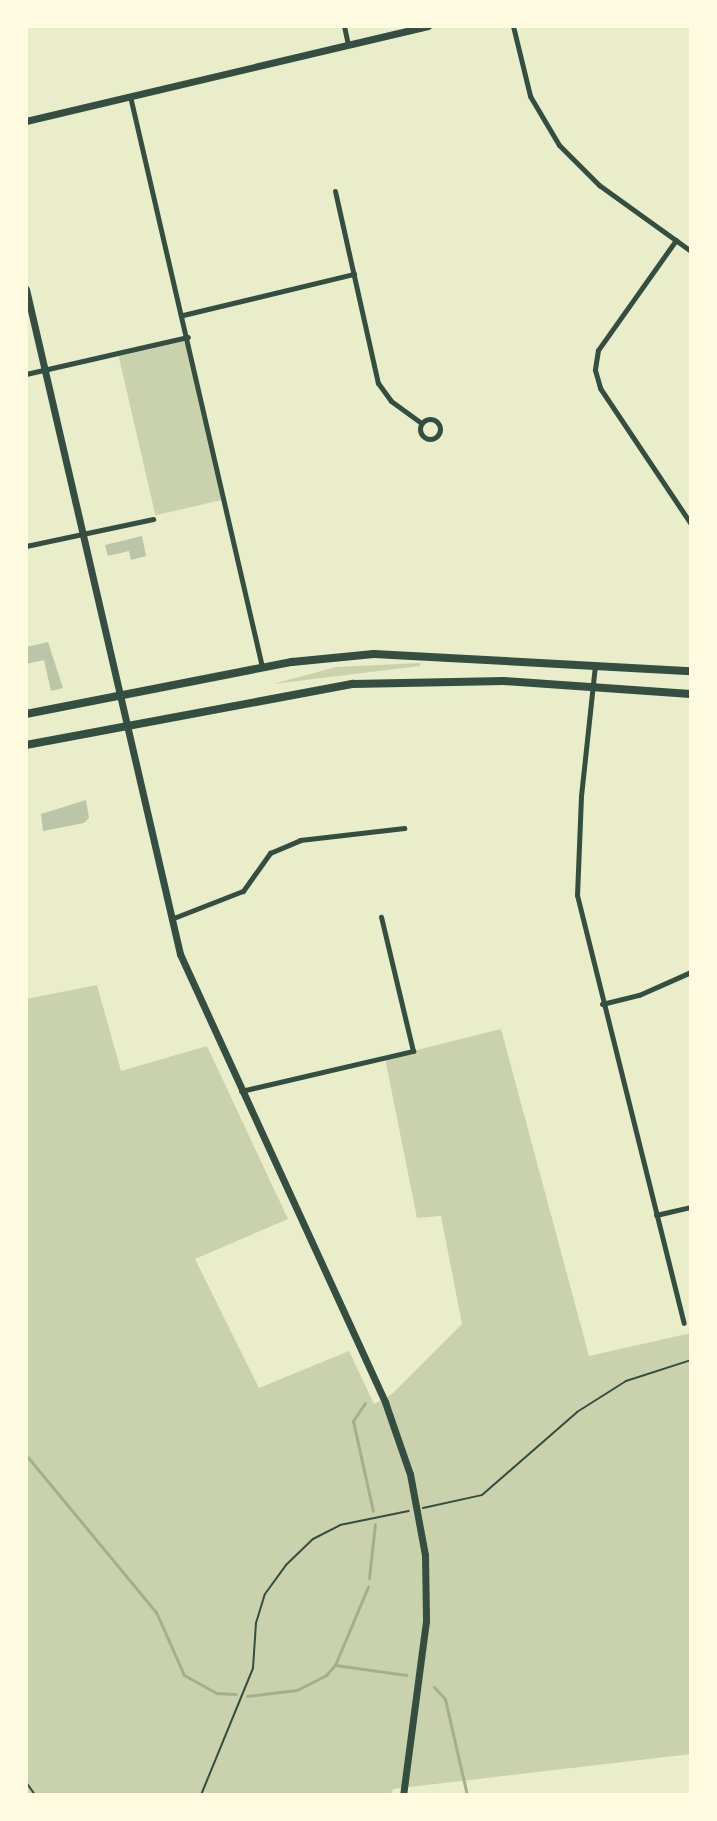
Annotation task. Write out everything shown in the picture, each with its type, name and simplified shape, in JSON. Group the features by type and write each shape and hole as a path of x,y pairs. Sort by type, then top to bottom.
{"main road":[{"path":"26,121 428,26"},
{"path":"26,289 171,919 189,979 385,1402 416,1497 426,1621 403,1795"},
{"path":"26,714 262,667 389,654 691,671"},
{"path":"26,745 353,684 440,680 593,685 691,694"}],"street":[{"path":"344,26 348,45"},
{"path":"513,26 530,96 559,145 599,185 691,251"},
{"path":"130,96 262,667"},
{"path":"335,191 378,383 391,401 421,423 424,437 438,435 436,421 421,423"},
{"path":"676,240 598,350 595,370 600,388 691,524"},
{"path":"183,315 354,274"},
{"path":"26,374 188,337"},
{"path":"26,546 153,519"},
{"path":"595,664 576,879 602,1004 684,1323"},
{"path":"171,919 243,891 270,853 300,840 404,828"},
{"path":"241,1092 413,1051 381,917"},
{"path":"602,1004 662,987 691,972"},
{"path":"656,1215 691,1207"}],"path":[{"path":"452,1503 482,1495 502,1482 577,1412 626,1381 691,1360"},
{"path":"201,1795 253,1668 256,1623 265,1594 313,1539 340,1525 382,1516"},
{"path":"26,1782 35,1795"}],"green space":[{"path":"186,341 223,500 155,515 119,357"},
{"path":"420,663 420,666 273,684 336,667"},
{"path":"97,985 121,1071 207,1046 288,1219 195,1259 259,1388 349,1351 374,1404 392,1394 462,1324 441,1216 417,1218 385,1058 501,1029 589,1356 691,1333 691,1754 393,1789 391,1795 26,1795 26,999"}],"building":[{"path":"142,536 146,556 131,560 129,551 108,556 105,545"},
{"path":"48,642 63,688 51,691 44,660 26,664 26,647"},
{"path":"86,800 89,818 84,823 43,831 41,814"}],"waterway":[{"path":"365,1403 353,1421 373,1511"},
{"path":"26,1455 156,1612 184,1675 216,1693 236,1694"},
{"path":"369,1578 375,1524"},
{"path":"247,1696 297,1690 326,1675 335,1665 368,1587"},
{"path":"335,1665 406,1675"},
{"path":"434,1687 445,1699 467,1795"}]}
